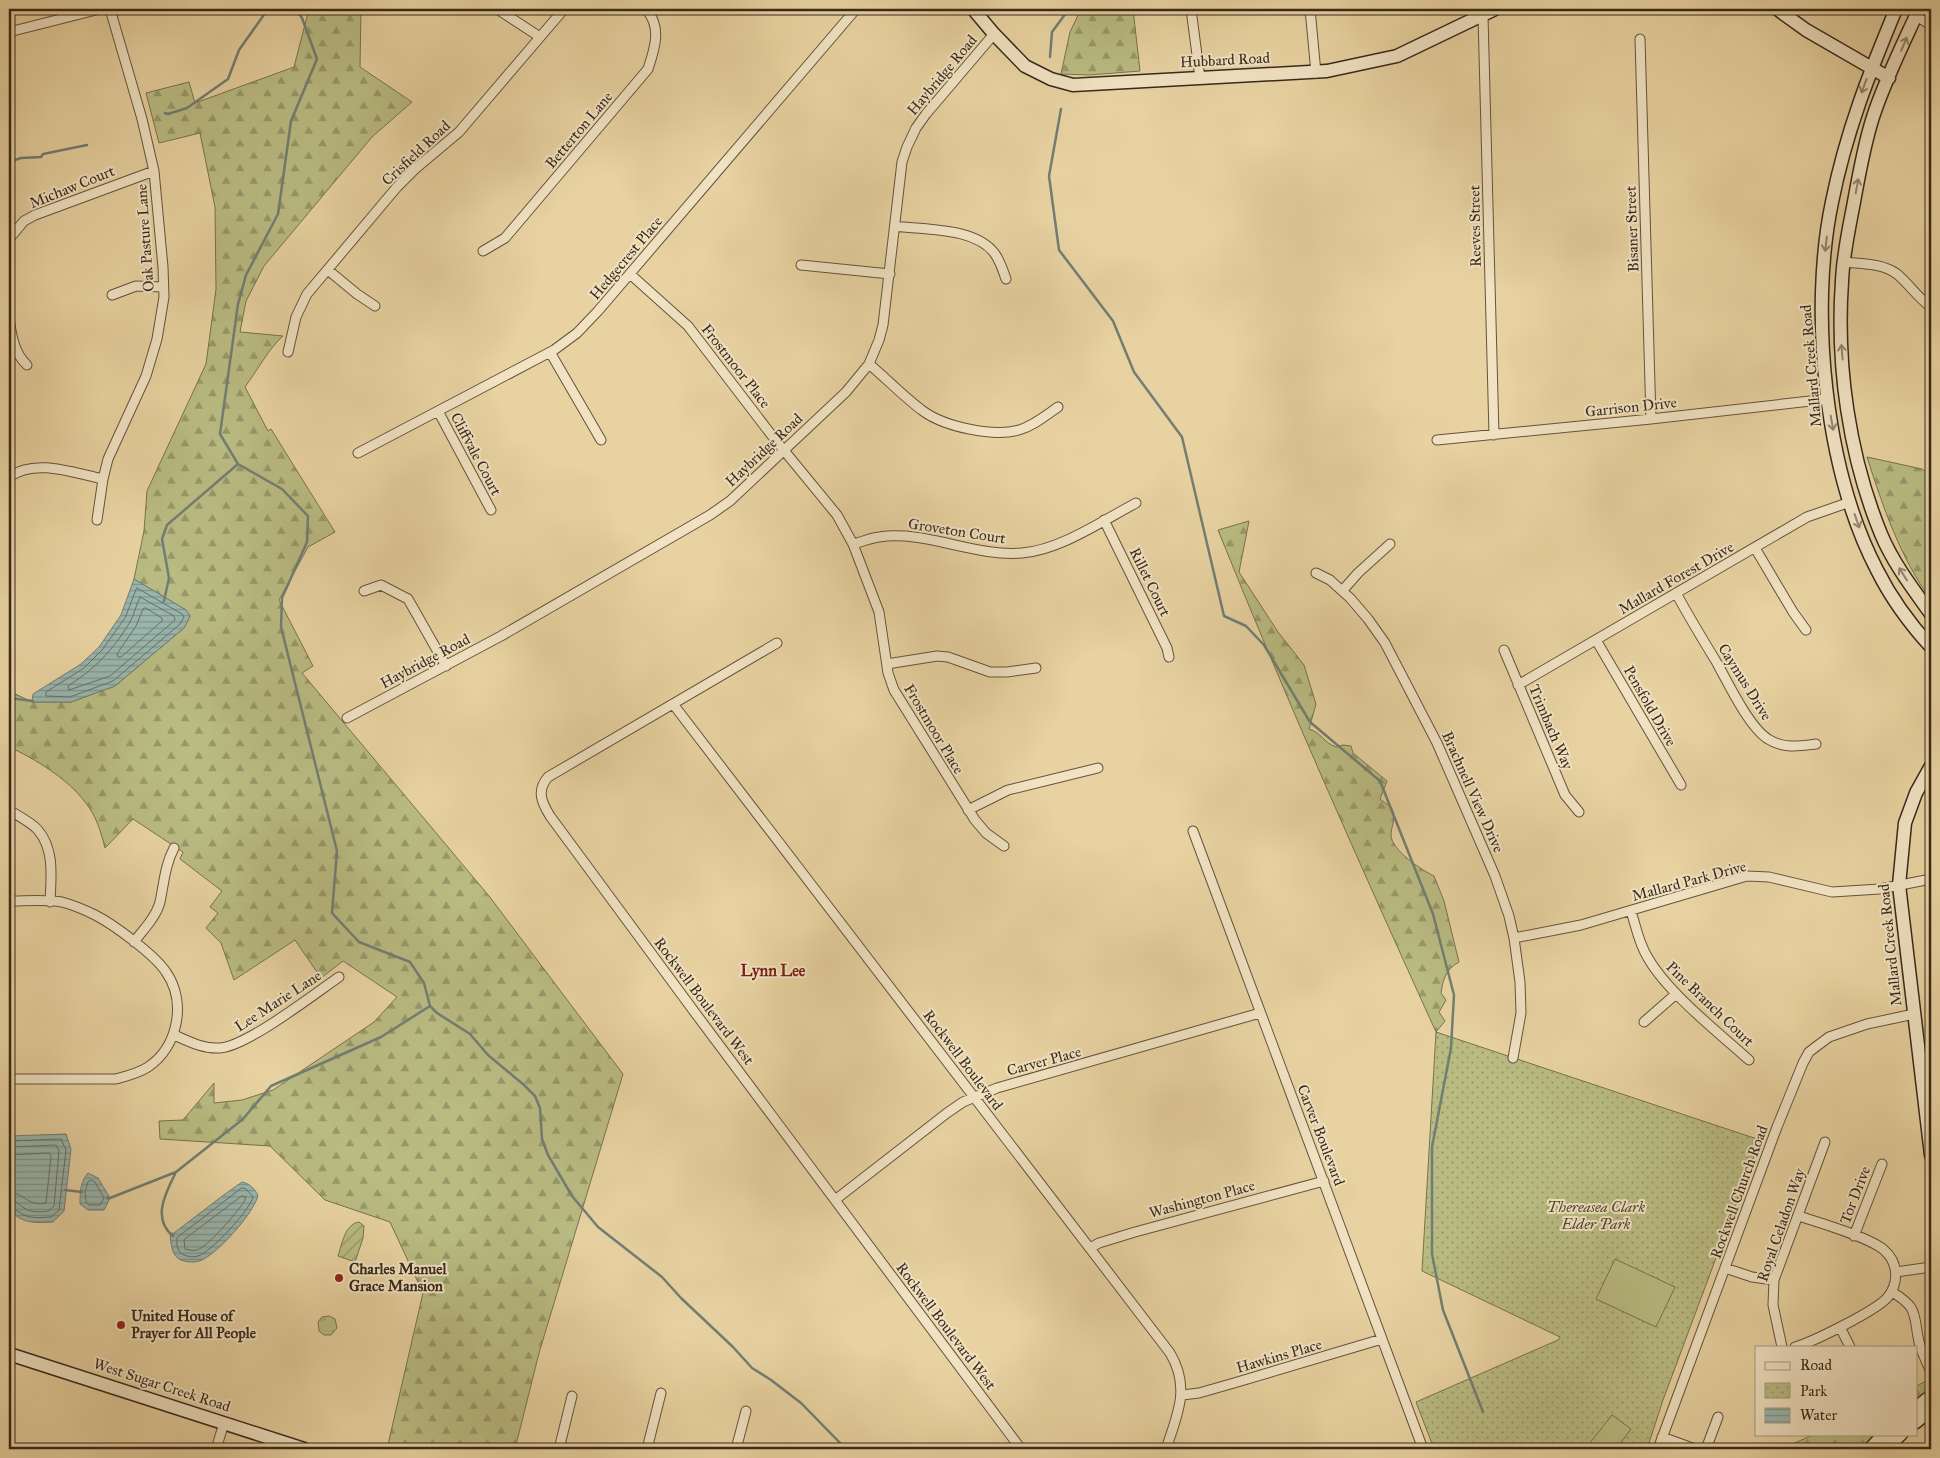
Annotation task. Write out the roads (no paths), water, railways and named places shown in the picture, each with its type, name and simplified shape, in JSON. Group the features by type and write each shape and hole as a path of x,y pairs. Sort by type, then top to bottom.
{"main road":[{"name":"Hubbard Road","path":"973,9 1025,66 1052,79 1073,84 1316,73 1397,56 1495,9"},
{"path":"1777,9 1806,30 1889,78"},
{"name":"Mallard Creek Road","path":"1896,9 1871,69 1850,128 1831,204 1821,298 1822,339 1834,435 1850,502 1861,534 1877,571 1907,618 1931,648"},
{"path":"1917,12 1868,132 1844,262 1841,289 1841,347 1849,419 1863,478 1882,535 1900,568 1931,614"},
{"name":"Mallard Creek Road","path":"1931,766 1916,793 1905,823 1898,885 1931,1155"},
{"name":"West Sugar Creek Road","path":"9,1354 300,1449"},
{"path":"1923,1414 1931,1396"},
{"path":"1870,1449 1882,1436"},
{"path":"1884,1449 1899,1436"}],"street":[{"path":"9,32 57,18 100,9"},
{"name":"Oak Pasture Lane","path":"97,520 102,479 114,446 146,376 157,339 164,297 154,171 142,119 110,9"},
{"path":"497,9 540,37"},
{"name":"Crisfield Road","path":"288,352 292,331 307,294 397,187 459,132 564,9"},
{"name":"Betterton Lane","path":"483,251 505,238 648,69 657,36 651,14 646,9"},
{"name":"Hedgecrest Place","path":"358,453 550,352 569,340 587,324 856,9"},
{"path":"1191,9 1200,78"},
{"path":"1310,9 1316,73"},
{"path":"1917,12 1931,25"},
{"name":"Reeves Street","path":"1483,16 1494,435"},
{"name":"Haybridge Road","path":"347,718 446,666 710,515 730,501 846,392 869,364 879,340 890,274 902,162 910,138 926,114 994,34"},
{"name":"Bisaner Street","path":"1640,39 1651,419"},
{"name":"Michaw Court","path":"9,239 24,221 35,215 154,171"},
{"path":"895,226 958,233 975,238 994,252 1000,261 1006,279"},
{"path":"1844,262 1875,265 1891,271 1931,306"},
{"path":"801,265 890,274"},
{"path":"328,270 375,306"},
{"name":"Frostmoor Place","path":"630,274 688,326 837,515 853,544 879,612 887,664 894,690 968,810 986,833 1004,846"},
{"path":"112,295 136,286 163,286"},
{"path":"9,317 16,351 21,360 27,365"},
{"path":"550,352 601,440"},
{"path":"869,364 925,412 946,424 998,433 1008,432 1028,427 1058,407"},
{"name":"Garrison Drive","path":"1437,440 1828,399"},
{"name":"Cliffvale Court","path":"438,411 491,510"},
{"path":"9,477 29,469 48,467 102,479"},
{"name":"Mallard Forest Drive","path":"1518,685 1807,517 1850,502"},
{"name":"Groveton Court","path":"853,544 879,537 900,536 999,553 1022,553 1054,545 1136,503"},
{"name":"Rillet Court","path":"1104,520 1167,648 1168,657"},
{"path":"1343,590 1358,573 1390,544"},
{"path":"1755,548 1792,612 1806,630"},
{"name":"Brachnell View Drive","path":"1316,573 1343,590 1368,619 1384,643 1437,743 1495,876 1509,916 1514,938 1521,998 1519,1030 1514,1058"},
{"path":"364,591 381,585 408,599 446,666"},
{"name":"Caymus Drive","path":"1676,593 1741,706 1758,730 1768,739 1780,745 1797,747 1816,744"},
{"name":"Pensfold Drive","path":"1596,640 1681,785"},
{"name":"Rockwell Boulevard West","path":"777,643 548,777 541,788 542,801 556,824 1022,1449"},
{"name":"Trimbach Way","path":"1504,650 1565,795 1579,812"},
{"path":"887,664 937,656 990,672 1036,668"},
{"name":"Rockwell Boulevard","path":"673,704 1170,1354 1178,1370 1182,1395 1166,1449"},
{"path":"968,810 1008,790 1098,768"},
{"path":"9,810 37,829 42,838 51,861 50,902"},
{"name":"Carver Boulevard","path":"1193,831 1423,1449"},
{"path":"134,942 148,924 159,904 168,859 174,848"},
{"name":"Mallard Park Drive","path":"1514,938 1582,925 1747,876 1776,879 1826,892 1880,889 1931,879"},
{"path":"9,901 62,902 95,915 134,942 167,972 177,999 174,1036 162,1056 147,1068 116,1079 9,1078"},
{"name":"Pine Branch Court","path":"1631,911 1643,948 1657,972 1676,994 1749,1060"},
{"name":"Lee Marie Lane","path":"174,1036 198,1045 218,1048 234,1045 256,1033 339,978"},
{"path":"1644,1022 1676,994"},
{"name":"Carver Place","path":"835,1200 963,1102 997,1088 1260,1013"},
{"name":"Rockwell Church Road","path":"1658,1449 1777,1127 1803,1062 1810,1052 1828,1037 1914,1014"},
{"name":"Royal Celadon Way","path":"1782,1346 1773,1305 1774,1280 1825,1142"},
{"name":"Tor Drive","path":"1854,1236 1882,1164"},
{"name":"Washington Place","path":"1090,1248 1099,1243 1135,1232 1324,1181"},
{"path":"1797,1346 1840,1327 1881,1303 1892,1292 1896,1272 1887,1253 1882,1249 1854,1236 1799,1216"},
{"path":"1896,1272 1931,1267"},
{"path":"1725,1268 1746,1276 1774,1280"},
{"path":"1892,1292 1907,1302 1915,1313 1920,1345 1929,1368"},
{"path":"1840,1327 1850,1346"},
{"name":"Hawkins Place","path":"1182,1395 1226,1386 1382,1339"},
{"path":"647,1449 661,1394"},
{"path":"559,1449 572,1396"},
{"path":"736,1449 746,1410"},
{"path":"1706,1449 1718,1416"},
{"path":"216,1449 224,1423"},
{"path":"1662,1437 1695,1449"}],"water":[{"path":"134,579 186,610 190,616 184,628 115,686 71,702 32,702 33,694 81,664 99,647 121,615"},
{"path":"66,1134 71,1149 64,1211 53,1222 23,1220 9,1208 9,1136"},
{"path":"88,1173 98,1178 110,1198 104,1210 88,1210 80,1204 82,1184"},
{"path":"242,1182 252,1187 258,1195 250,1212 233,1233 215,1251 199,1261 186,1261 176,1257 172,1248 170,1234 174,1233"}],"waterway":[{"path":"165,113 168,114 187,108 228,79 239,50 268,9"},
{"path":"296,9 302,18 317,59 291,121 278,214 246,275 238,304 220,434 238,464 282,489 308,516 307,542 282,598 281,627 337,851 332,913 359,942 410,962 424,983 430,1006 437,1013 470,1034 488,1055 535,1096 540,1108 542,1139 548,1155 572,1196 598,1227 662,1277 752,1368 801,1403 846,1449"},
{"path":"1050,57 1052,32 1069,9"},
{"path":"1061,109 1049,176 1059,250 1113,321 1134,372 1182,437 1224,616 1246,626 1264,645 1310,722 1380,781 1433,914 1454,995 1451,1048 1432,1147 1432,1254 1443,1310 1483,1412"},
{"path":"9,162 21,158 41,157 43,154 87,145"},
{"path":"164,601 169,578 162,539 167,525 238,464"},
{"path":"9,698 33,701"},
{"path":"107,1198 176,1172 243,1119 271,1086 381,1037 430,1006"},
{"path":"173,1236 163,1222 162,1206 175,1174"},
{"path":"65,1190 82,1192"}],"place":[{"name":"Charles Manuel Grace Mansion","path":"339,1278"},
{"name":"United House of Prayer for All People","path":"121,1325"}],"district":[{"name":"Lynn Lee","path":"773,970"}],"park label":[{"name":"Thereasea Clark Elder Park","path":"1596,1216"}]}
